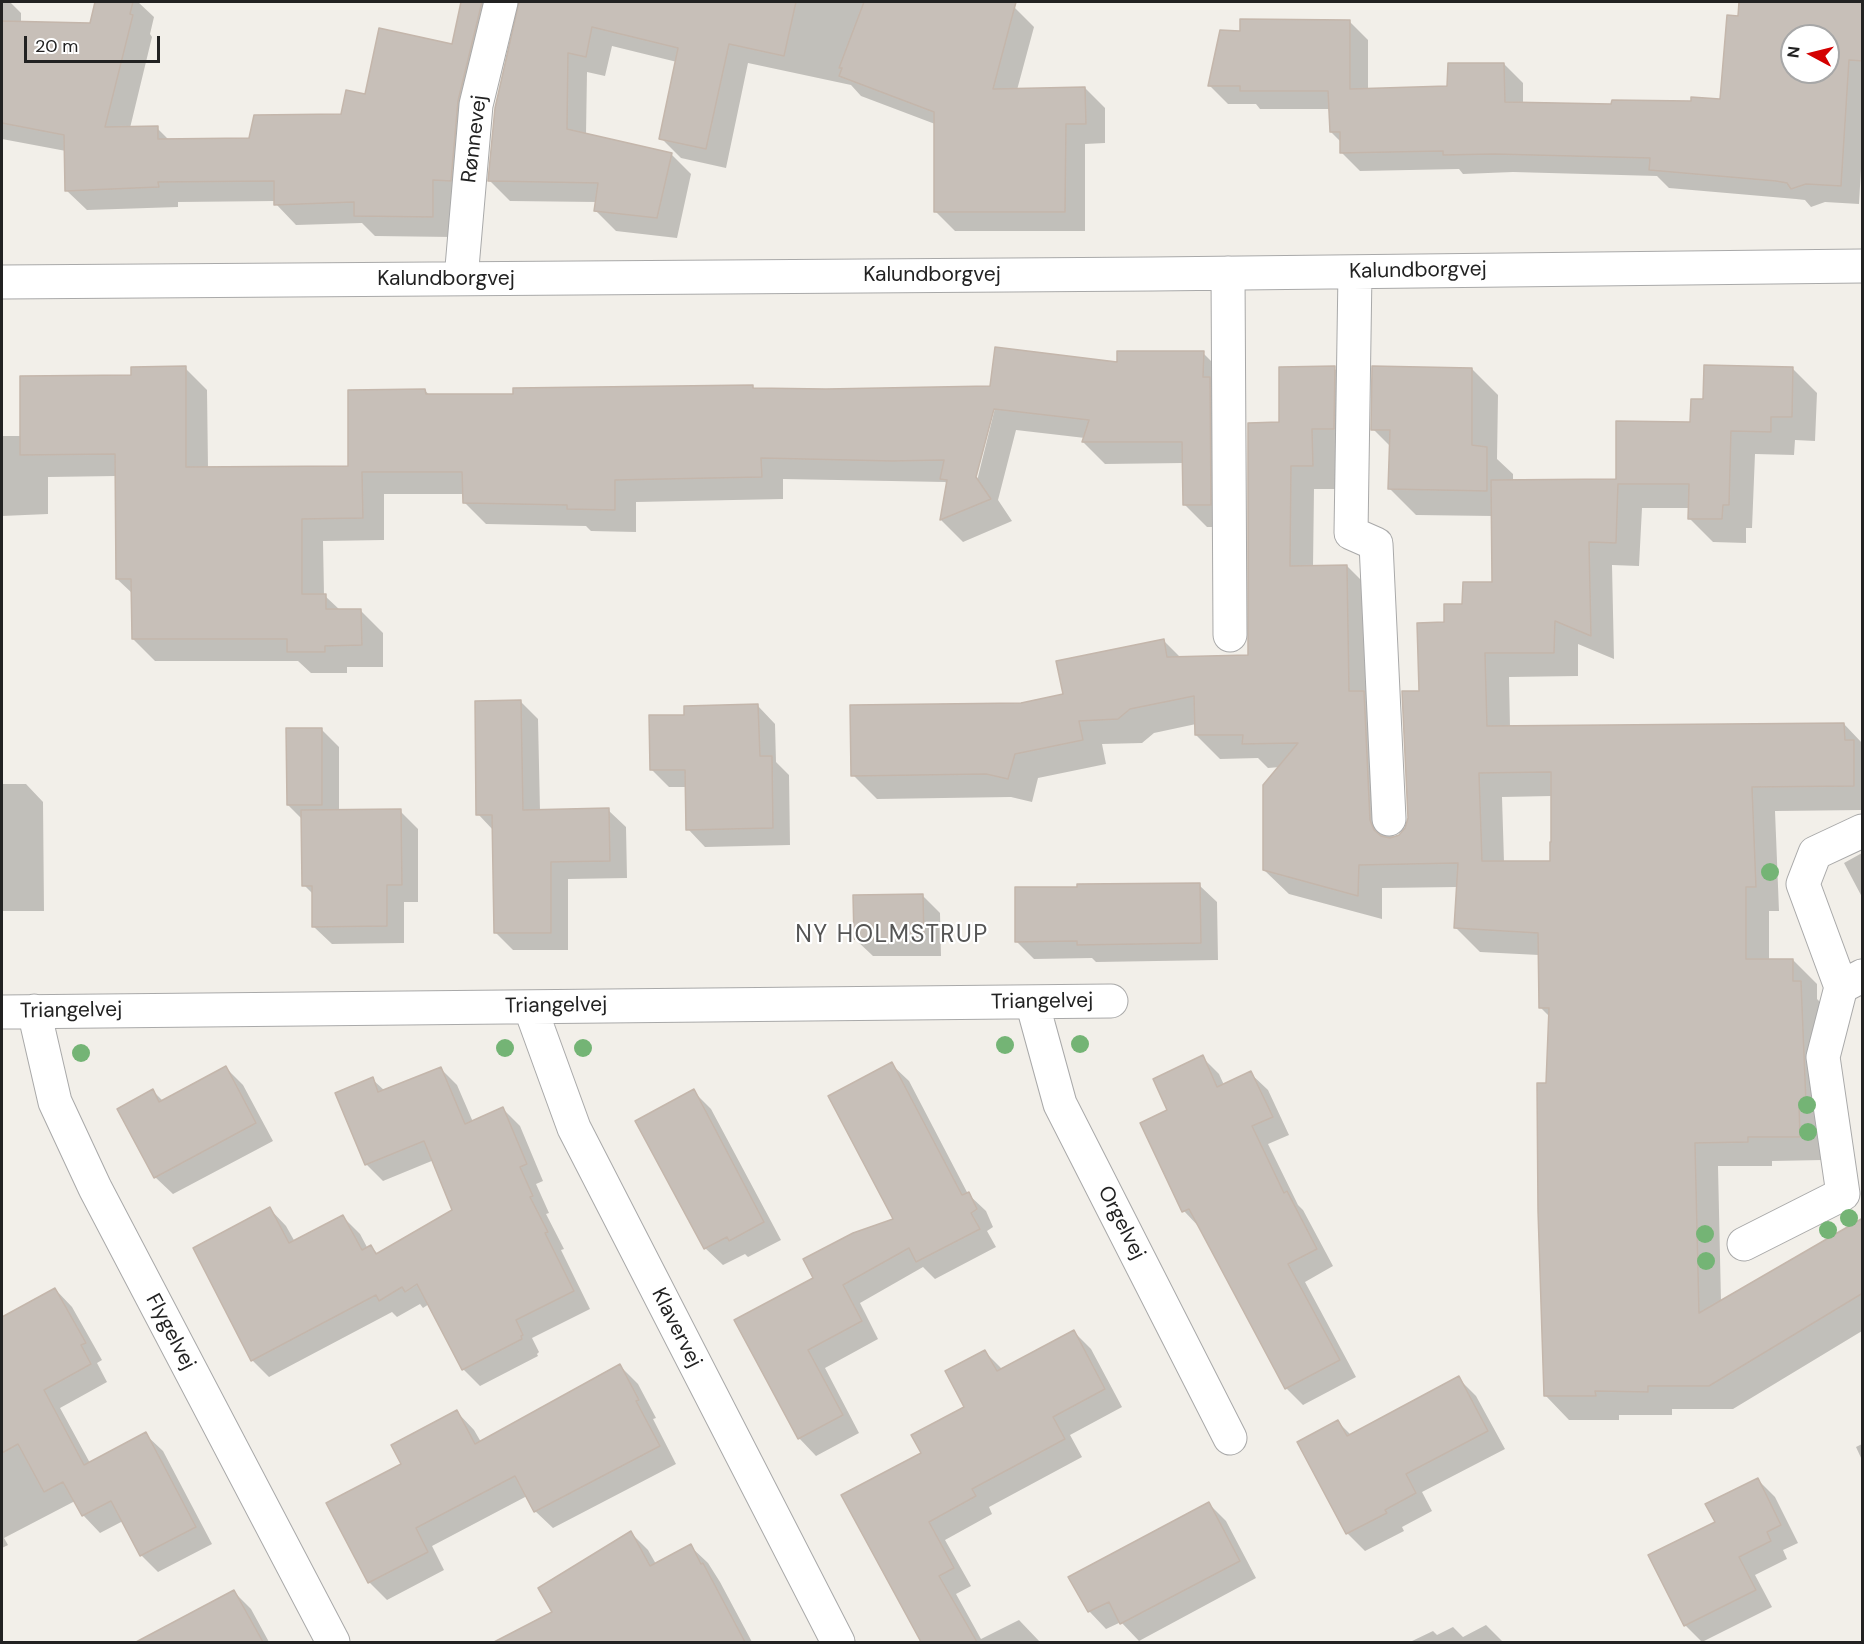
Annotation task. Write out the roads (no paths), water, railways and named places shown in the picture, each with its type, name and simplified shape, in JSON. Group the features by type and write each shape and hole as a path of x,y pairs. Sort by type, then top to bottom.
{"street":[{"name":"Rønnevej","path":"460,279 477,105 501,2"},
{"name":"Kalundborgvej","path":"2,282 1863,266"},
{"path":"1355,272 1350,533 1376,544 1389,819"},
{"path":"1228,273 1230,635"},
{"path":"1744,1244 1843,1194 1823,1057 1852,982 1803,884 1815,853 1863,831"},
{"name":"Triangelvej","path":"2,1012 1112,1001"},
{"name":"Orgelvej","path":"1032,1002 1060,1104 1230,1437"},
{"name":"Klavervej","path":"530,1006 574,1128 838,1642"},
{"name":"Flygelvej","path":"33,1011 56,1102 95,1188 333,1642"}],"district":[{"name":"NY HOLMSTRUP","path":"892,936"}]}
